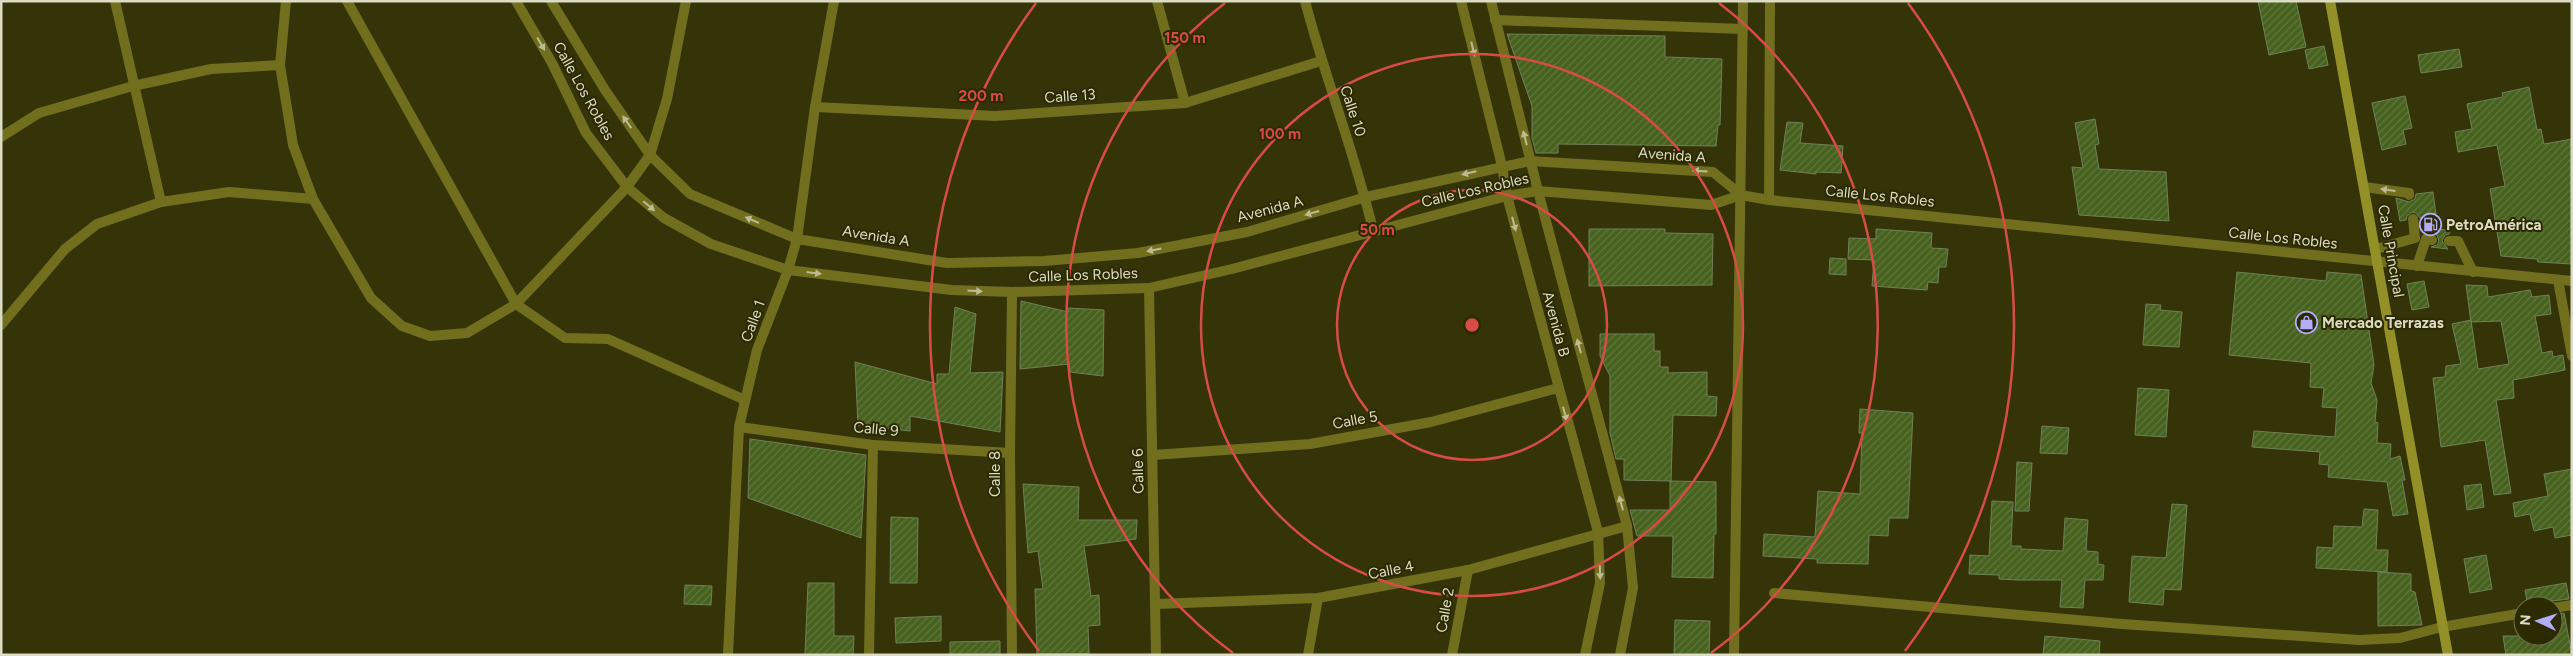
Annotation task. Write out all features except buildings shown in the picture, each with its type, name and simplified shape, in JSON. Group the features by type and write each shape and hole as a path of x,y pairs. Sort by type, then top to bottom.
{"street":[{"path":"115,1 161,202"},
{"path":"286,1 280,65 293,145 312,198 371,298 402,326 430,336 467,333 516,304 627,187 650,155 667,99 686,1"},
{"path":"347,1 516,304 565,338 608,339 745,400"},
{"name":"Calle Los Robles","path":"516,1 552,63 586,132 627,187 664,218 711,244 788,270 952,290 1012,292 1149,288 1232,269 1373,230 1507,196 1538,191 1711,205 1741,195 1769,200 2572,282"},
{"name":"Avenida A","path":"551,1 605,90 650,155 690,194 797,239 946,263 1044,261 1138,253 1247,232 1366,197 1530,161 1713,172 1741,195"},
{"name":"Calle 1","path":"728,655 739,427 757,350 788,270 797,239 815,107 834,1"},
{"path":"1156,1 1185,103"},
{"name":"Calle 10","path":"1305,1 1321,61 1366,197 1373,230"},
{"name":"Avenida B","path":"1461,1 1502,166 1507,196 1598,532 1600,583 1585,655"},
{"name":"Avenida B","path":"1490,1 1530,161 1627,526 1633,588 1620,655"},
{"path":"1734,655 1743,1"},
{"path":"1769,200 1770,1"},
{"name":"Calle Principal","path":"2330,1 2448,655"},
{"path":"1495,20 1743,29"},
{"name":"Calle 13","path":"815,107 995,116 1185,103 1321,61"},
{"path":"1,137 39,113 133,86 211,69 280,65"},
{"path":"2364,187 2409,193 2409,196"},
{"path":"1,324 65,249 97,224 161,202 228,192 312,198"},
{"path":"2412,219 2415,238"},
{"path":"2376,249 2415,238 2429,239 2417,266"},
{"path":"2449,240 2458,241 2472,272"},
{"path":"2558,280 2572,356"},
{"name":"Calle 6","path":"1149,288 1156,655"},
{"name":"Calle 8","path":"1012,292 1010,453 1012,655"},
{"name":"Calle 5","path":"1153,456 1310,444 1431,422 1558,388"},
{"name":"Calle 9","path":"739,427 873,444 1010,453"},
{"path":"869,655 873,444"},
{"name":"Calle 4","path":"1156,604 1318,598 1468,570 1598,532 1627,526"},
{"name":"Calle 2","path":"1452,655 1468,570"},
{"path":"1774,593 2122,624 2359,640 2400,638 2442,627 2513,615"},
{"path":"1308,655 1318,598"}],"place":[{"name":"PetroAmérica","path":"2430,225"},
{"name":"Mercado Terrazas","path":"2306,323"}]}
